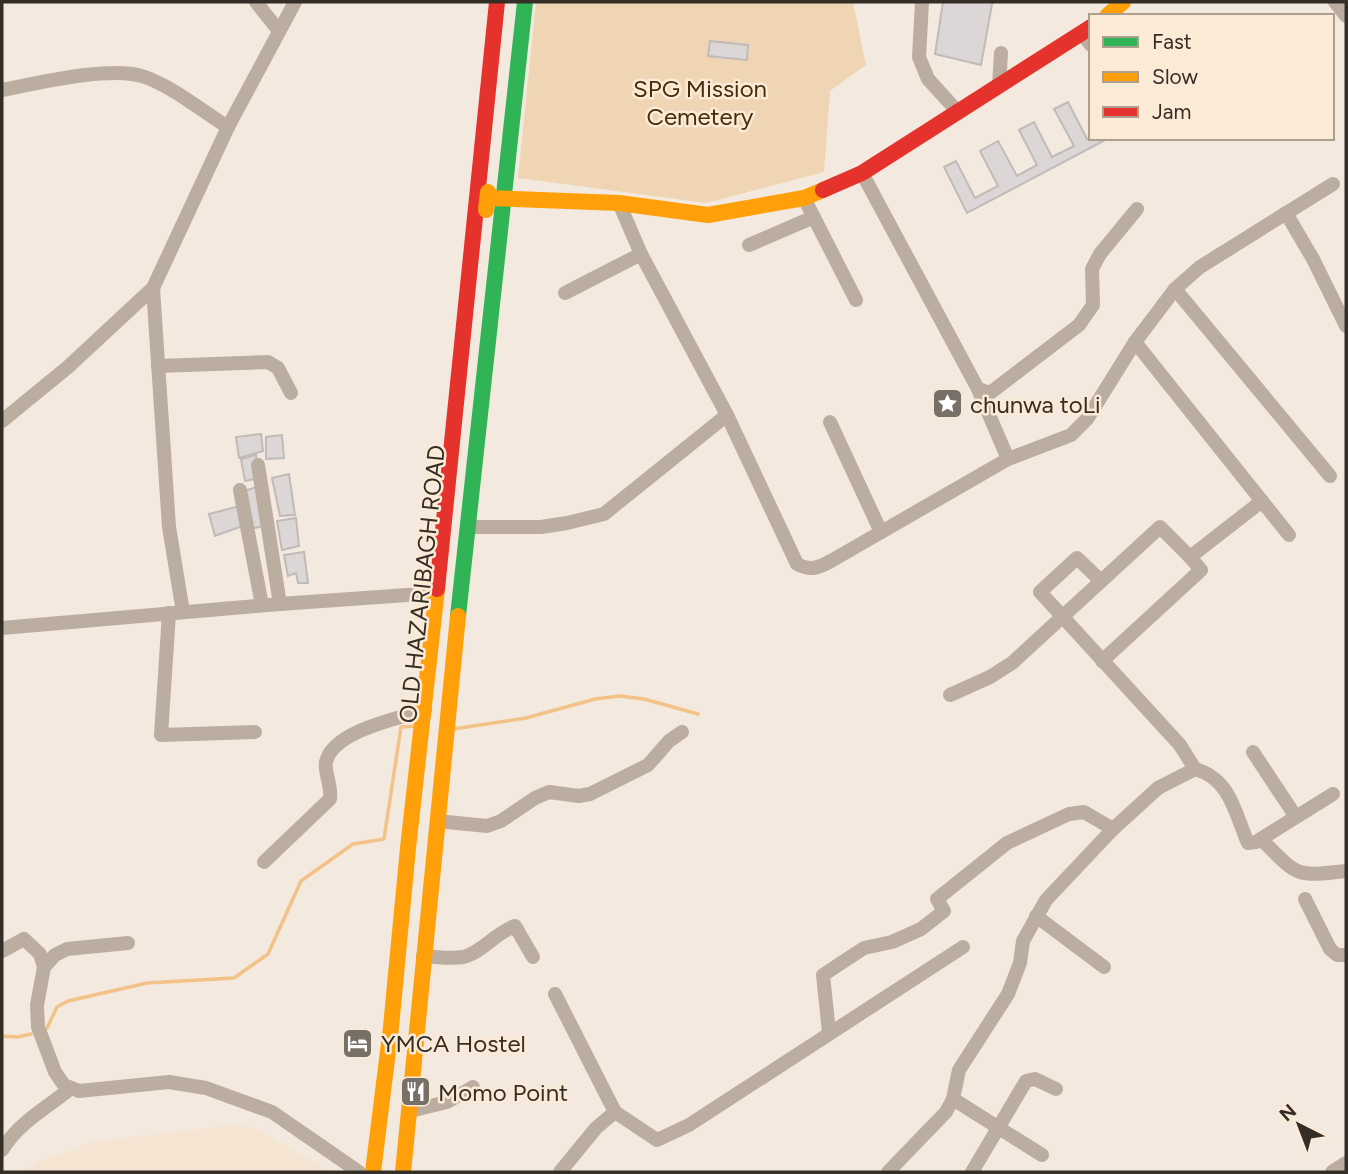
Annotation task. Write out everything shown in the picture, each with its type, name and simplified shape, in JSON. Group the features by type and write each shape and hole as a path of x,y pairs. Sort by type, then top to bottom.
{"street":[{"path":"256,2 279,32"},
{"path":"2,421 68,367 153,288 228,127 295,2"},
{"path":"373,1172 391,1027 408,848 433,726 467,527 490,200 497,2"},
{"name":"OLD HAZARIBAGH ROAD","path":"490,200 508,2"},
{"name":"OLD HAZARIBAGH ROAD","path":"396,1172 442,592 516,2"},
{"path":"403,1172 437,821 433,726 435,593 490,200 526,2"},
{"path":"922,2 919,57 929,79 958,112"},
{"path":"1109,14 1123,2"},
{"path":"1335,2 1346,16"},
{"path":"490,200 619,203 708,215 804,198 862,173 999,86 1088,35"},
{"path":"999,86 1001,53"},
{"path":"2,90 121,73 145,77 228,127"},
{"path":"862,173 978,389 1008,459"},
{"path":"619,203 641,254 727,415 797,565 808,569 819,568 1008,459 1071,435 1087,419 1135,342 1175,289 1200,267 1333,184"},
{"path":"804,198 856,300"},
{"path":"978,389 990,393 1079,325 1093,306 1093,269 1100,254 1137,209"},
{"path":"1286,213 1313,259 1346,326"},
{"path":"749,245 814,216"},
{"path":"565,293 641,254"},
{"path":"153,288 176,612 161,735 255,732"},
{"path":"1175,289 1330,476"},
{"path":"1135,342 1289,535"},
{"path":"158,366 268,362 278,368 291,393"},
{"path":"467,527 541,527 604,514 727,415"},
{"path":"830,422 881,532"},
{"path":"258,465 280,604"},
{"path":"240,490 262,605"},
{"path":"1190,557 1262,501"},
{"path":"950,695 990,677 1012,663 1160,527 1201,570 1102,661"},
{"path":"1101,581 1077,558 1040,592 1180,745 1195,769 1217,780 1237,810 1248,843 1261,839 1332,794"},
{"path":"2,628 435,593"},
{"path":"264,862 330,799 332,788 326,763 329,754 339,744 362,729 433,726"},
{"name":"OLD HAZARIBAGH ROAD","path":"386,1172 405,955 433,726"},
{"path":"437,821 487,825 501,821 535,798 549,792 579,796 590,794 648,765 662,748 682,732"},
{"path":"1253,752 1296,817"},
{"path":"888,1172 938,1122 953,1099 959,1070 1008,994 1020,963 1023,941 1046,900 1113,829 1158,788 1195,769"},
{"path":"829,1032 823,975 838,963 863,948 892,942 921,929 944,911 937,900 1007,843 1069,814 1084,812 1113,829"},
{"path":"1261,839 1287,865 1300,873 1311,875 1346,871"},
{"path":"1306,899 1330,948 1337,955 1346,956"},
{"path":"1036,916 1104,967"},
{"path":"423,956 462,957 472,953 505,929 515,926 533,957"},
{"path":"2,951 24,939 40,954 44,967 37,1005 38,1027 55,1072 64,1085 79,1091 169,1082 206,1088 272,1112 359,1172"},
{"path":"44,967 55,955 67,949 128,943"},
{"path":"555,994 615,1112 657,1140 689,1125 963,947"},
{"path":"972,1172 1026,1081 1035,1079 1056,1089"},
{"path":"410,1111 447,1102 473,1087"},
{"path":"2,1150 13,1133 29,1118 71,1088"},
{"path":"953,1099 1042,1155"},
{"path":"560,1172 596,1128 615,1112"},
{"path":"1332,1172 1346,1163"}],"shaded area":[{"path":"231,1125 257,1129 330,1172 20,1172 92,1142"}],"green space":[{"name":"SPG Mission Cemetery","path":"536,2 853,2 866,65 830,91 824,172 706,203 518,178"}],"building":[{"path":"943,2 994,2 981,65 935,54"},
{"path":"710,41 748,45 747,60 708,56"},
{"path":"1068,102 1087,139 1105,140 967,213 944,167 956,161 975,198 998,186 980,151 998,141 1017,176 1037,165 1019,130 1034,122 1052,157 1074,146 1054,109"},
{"path":"261,434 263,451 239,458 236,437"},
{"path":"282,435 284,458 266,459 266,437"},
{"path":"256,455 259,478 245,481 241,459"},
{"path":"289,474 295,515 280,516 272,478"},
{"path":"260,486 268,525 250,529 244,491"},
{"path":"240,506 245,525 215,536 209,514"},
{"path":"296,518 299,546 282,550 277,521"},
{"path":"304,552 308,583 298,583 296,573 288,576 284,555"}],"waterway":[{"path":"453,729 526,718 595,699 619,696 644,699 698,714"},
{"path":"47,1028 57,1007 68,1001 147,983 234,978 268,954 301,881 353,844 384,839 401,727 417,726"},
{"path":"2,1036 31,1034"}],"traffic: fast":[{"path":"458,616 525,2"}],"traffic: slow":[{"path":"1109,14 1123,2"},
{"path":"491,198 619,203 708,215 804,198 823,190"},
{"path":"486,210 488,192"},
{"path":"373,1172 437,589"},
{"path":"403,1172 458,616"}],"traffic: jam":[{"path":"437,589 497,2"},
{"path":"823,190 862,173 1089,28"}],"place":[{"name":"chunwa toLi","path":"947,404"},
{"name":"YMCA Hostel","path":"358,1043"},
{"name":"Momo Point","path":"415,1092"}]}
